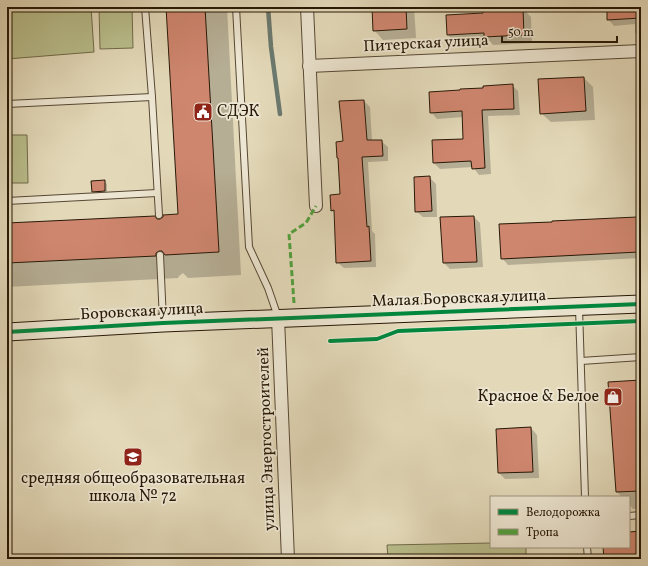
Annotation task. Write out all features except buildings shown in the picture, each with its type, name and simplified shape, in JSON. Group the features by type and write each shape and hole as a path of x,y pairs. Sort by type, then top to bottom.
{"street":[{"path":"307,7 316,206"},
{"name":"Питерская улица","path":"309,66 641,51"},
{"name":"Малая Боровская улица","path":"278,318 641,304"},
{"name":"Боровская улица","path":"7,332 278,318"},
{"name":"улица Энергостроителей","path":"278,318 288,559"}],"lane":[{"path":"144,7 152,97 159,215"},
{"path":"236,7 249,247 268,288 278,318"},
{"path":"7,104 152,97"},
{"path":"7,201 157,192"},
{"path":"160,255 163,323"},
{"path":"578,306 585,496"},
{"path":"581,361 641,357"},
{"path":"630,516 641,515"},
{"path":"587,548 588,559"}],"green space":[{"path":"7,7 91,7 94,52 7,59"},
{"path":"99,7 132,7 133,48 100,49"},
{"path":"7,135 27,135 28,183 7,183"},
{"path":"490,543 490,548 526,548 526,559 388,559 387,545"}],"waterway":[{"path":"268,7 271,47 280,114"}],"marked path":[{"path":"294,303 289,234 306,223 316,206"}],"cycle path":[{"path":"7,332 163,323 641,304"},
{"path":"330,341 377,339 398,331 641,321"}],"place":[{"name":"СДЭК","path":"203,112"},
{"name":"Красное & Белое","path":"613,397"},
{"name":"средняя общеобразовательная школа № 72","path":"133,457"}]}
